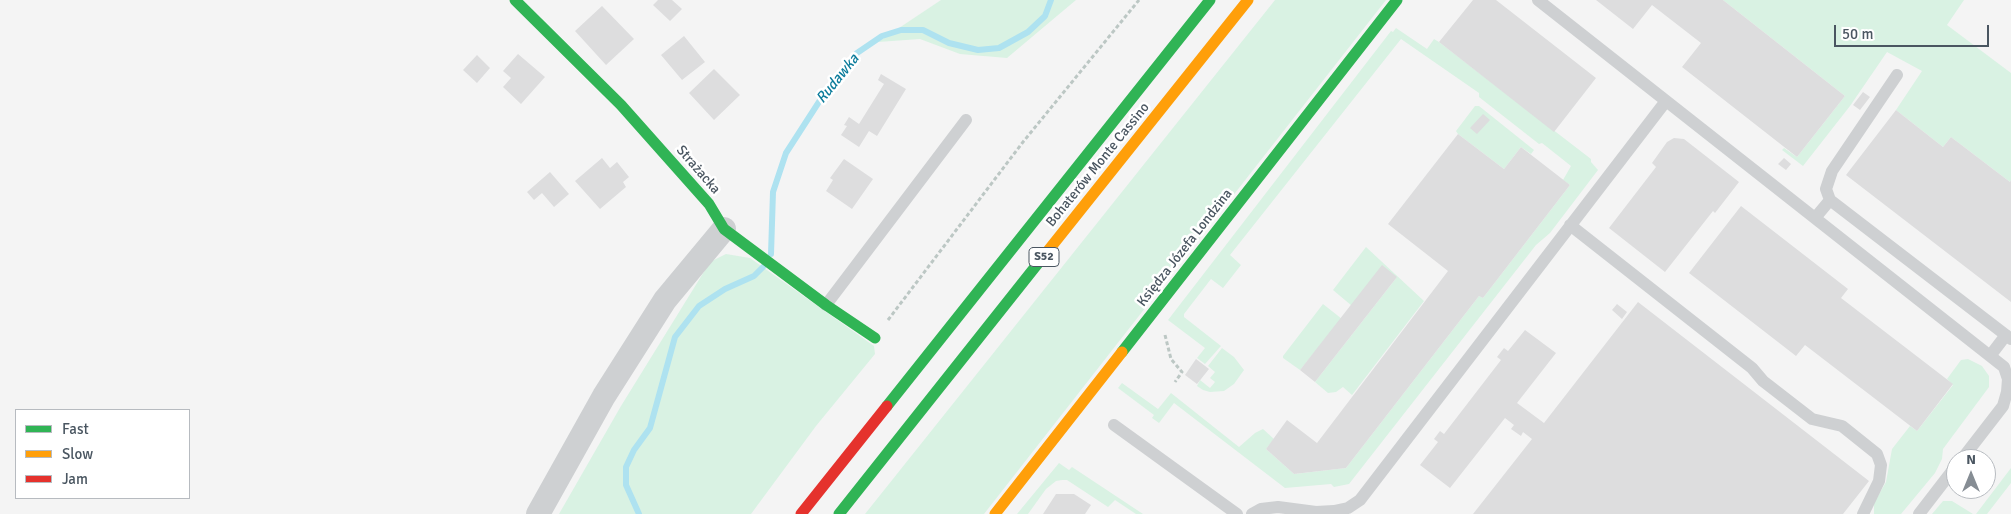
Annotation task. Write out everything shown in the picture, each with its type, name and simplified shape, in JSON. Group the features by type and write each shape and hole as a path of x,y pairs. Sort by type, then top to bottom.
{"main road":[{"name":"Strażacka","path":"515,0 621,105 709,204 724,229 826,305 875,338"},
{"name":"Bohaterów Monte Cassino","path":"801,514 1210,0"},
{"name":"Bohaterów Monte Cassino","path":"839,514 1248,0"},
{"name":"Księdza Józefa Londzina","path":"995,514 1398,0"}],"street":[{"path":"538,514 604,396 665,300 724,229"}],"lane":[{"path":"1538,0 2004,367 2008,379 2003,406 1970,449"},
{"path":"1897,75 1832,171 1826,189 1830,200 2009,337 1990,356"},
{"path":"1252,514 1261,509 1278,507 1316,512 1334,512 1348,508 1360,500 1666,100"},
{"path":"826,305 966,120"},
{"path":"1815,218 1830,200"},
{"path":"1570,225 1752,368 1762,381 1812,419 1842,426 1877,454 1881,465 1880,481 1863,514"},
{"path":"1114,425 1237,514"},
{"path":"1919,514 1946,479"}],"path":[{"path":"875,338 1023,142 1139,0"}],"green space":[{"path":"941,0 1076,0 1007,58 960,54 920,39 878,42"},
{"path":"1275,0 1386,0 984,514 865,514"},
{"path":"1723,0 1964,0 1947,25 2011,73 2010,182 1951,137 1943,147 1896,110 1922,71 1887,52 1850,106 1803,166 1782,150 1784,148 1797,157 1845,96"},
{"path":"1396,28 1427,49 1434,39 1439,42 1591,159 1591,162 1598,170 1550,233 1536,245 1349,484 1334,487 1331,484 1285,488 1174,403 1159,423 1152,418 1154,415 1118,388 1122,383 1158,409 1171,393 1239,447 1255,433 1263,429 1274,439 1266,449 1294,474 1346,468 1479,296 1483,298 1570,185 1563,180 1571,166 1542,143 1539,144 1479,97 1479,93 1401,39 1230,255 1241,265 1223,288 1211,279 1184,314 1184,317 1221,346 1205,364 1197,358 1205,348 1168,320 1391,31 1393,32"},
{"path":"1475,106 1479,106 1534,150 1531,154 1521,147 1504,169 1458,134 1456,131"},
{"path":"1366,247 1424,301 1352,395 1343,387 1336,392 1328,393 1315,382 1397,277 1352,306 1333,290"},
{"path":"726,254 750,258 874,346 875,354 816,426 751,514 559,514 621,406 710,262"},
{"path":"1323,304 1342,319 1300,370 1283,358 1283,356"},
{"path":"1222,348 1234,357 1244,370 1234,384 1224,391 1210,392 1203,390 1197,386 1200,380 1210,388 1215,382 1210,378 1215,372 1208,366"},
{"path":"1968,359 1982,366 1989,376 1989,387 1943,449 1942,459 1935,473 1901,514 1874,514 1874,503 1886,482 1892,449 1910,426 1917,431 1953,385 1947,379 1961,360"},
{"path":"1059,463 1069,470 1072,467 1143,514 1136,514 1115,500 1108,507 1067,480 1062,480 1056,481 1046,489 1028,514 1017,514"},
{"path":"2011,468 2011,483 1987,514 1976,514 1987,499 1996,499 1996,488"},
{"path":"1943,501 1952,501 1973,514 1932,514"}],"building":[{"path":"658,0 672,0 682,9 670,21 653,5"},
{"path":"1473,0 1496,0 1596,78 1554,132 1439,42"},
{"path":"1596,0 1723,0 1845,96 1797,157 1682,67 1701,43 1652,5 1633,29"},
{"path":"602,6 634,39 606,65 575,31"},
{"path":"684,36 705,62 682,80 661,55"},
{"path":"518,54 545,77 521,104 503,87 511,78 503,71"},
{"path":"477,55 490,68 477,83 463,70"},
{"path":"714,69 740,95 714,120 689,93"},
{"path":"881,74 906,89 877,136 869,131 859,147 841,135 847,126 844,125 849,117 859,124 884,84 878,80"},
{"path":"1863,92 1870,97 1860,110 1853,105"},
{"path":"1896,110 1943,147 1951,137 2010,182 2011,180 2011,302 1846,175"},
{"path":"1483,114 1490,120 1477,134 1470,128"},
{"path":"1458,134 1504,169 1521,147 1570,185 1483,298 1479,296 1346,468 1294,474 1266,449 1287,420 1317,443 1448,271 1388,224"},
{"path":"1674,138 1684,139 1739,182 1715,213 1713,211 1665,272 1609,228 1656,167 1652,163 1667,142"},
{"path":"602,158 610,168 617,162 629,177 623,182 626,187 600,209 575,181"},
{"path":"1784,158 1791,164 1786,170 1778,164"},
{"path":"844,159 873,179 852,209 826,191 833,180 830,178"},
{"path":"550,172 569,194 554,207 542,193 534,200 527,192"},
{"path":"1741,206 1848,289 1841,298 1953,384 1917,431 1805,345 1796,356 1689,273"},
{"path":"1382,265 1397,277 1315,382 1300,370"},
{"path":"1638,302 1869,481 1843,514 1473,514 1532,439 1523,432 1521,436 1511,429 1514,425 1505,418 1450,488 1420,465 1438,442 1434,439 1440,431 1444,434 1501,360 1497,357 1504,348 1508,351 1525,330 1556,353 1517,403 1544,423"},
{"path":"1617,304 1627,312 1622,319 1612,310"},
{"path":"1196,359 1209,369 1197,384 1185,375"},
{"path":"1056,494 1074,494 1091,505 1085,514 1043,514"}],"waterway":[{"name":"Rudawka","path":"771,254 773,192 786,153 826,91 857,53 882,36 901,30 923,30 949,43 978,50 999,48 1028,32 1045,16 1051,0"},
{"name":"Rudawka","path":"639,514 626,485 626,467 634,450 650,428 675,337 699,306 725,289 754,276 763,267"}],"traffic: fast":[{"path":"515,0 621,105 709,204 724,229 826,305 875,338"},
{"path":"887,406 1210,0"},
{"path":"1122,352 1397,0"},
{"path":"839,514 1047,252"}],"traffic: slow":[{"path":"1047,252 1248,0"},
{"path":"995,514 1122,352"}],"traffic: jam":[{"path":"801,514 887,406"}]}
